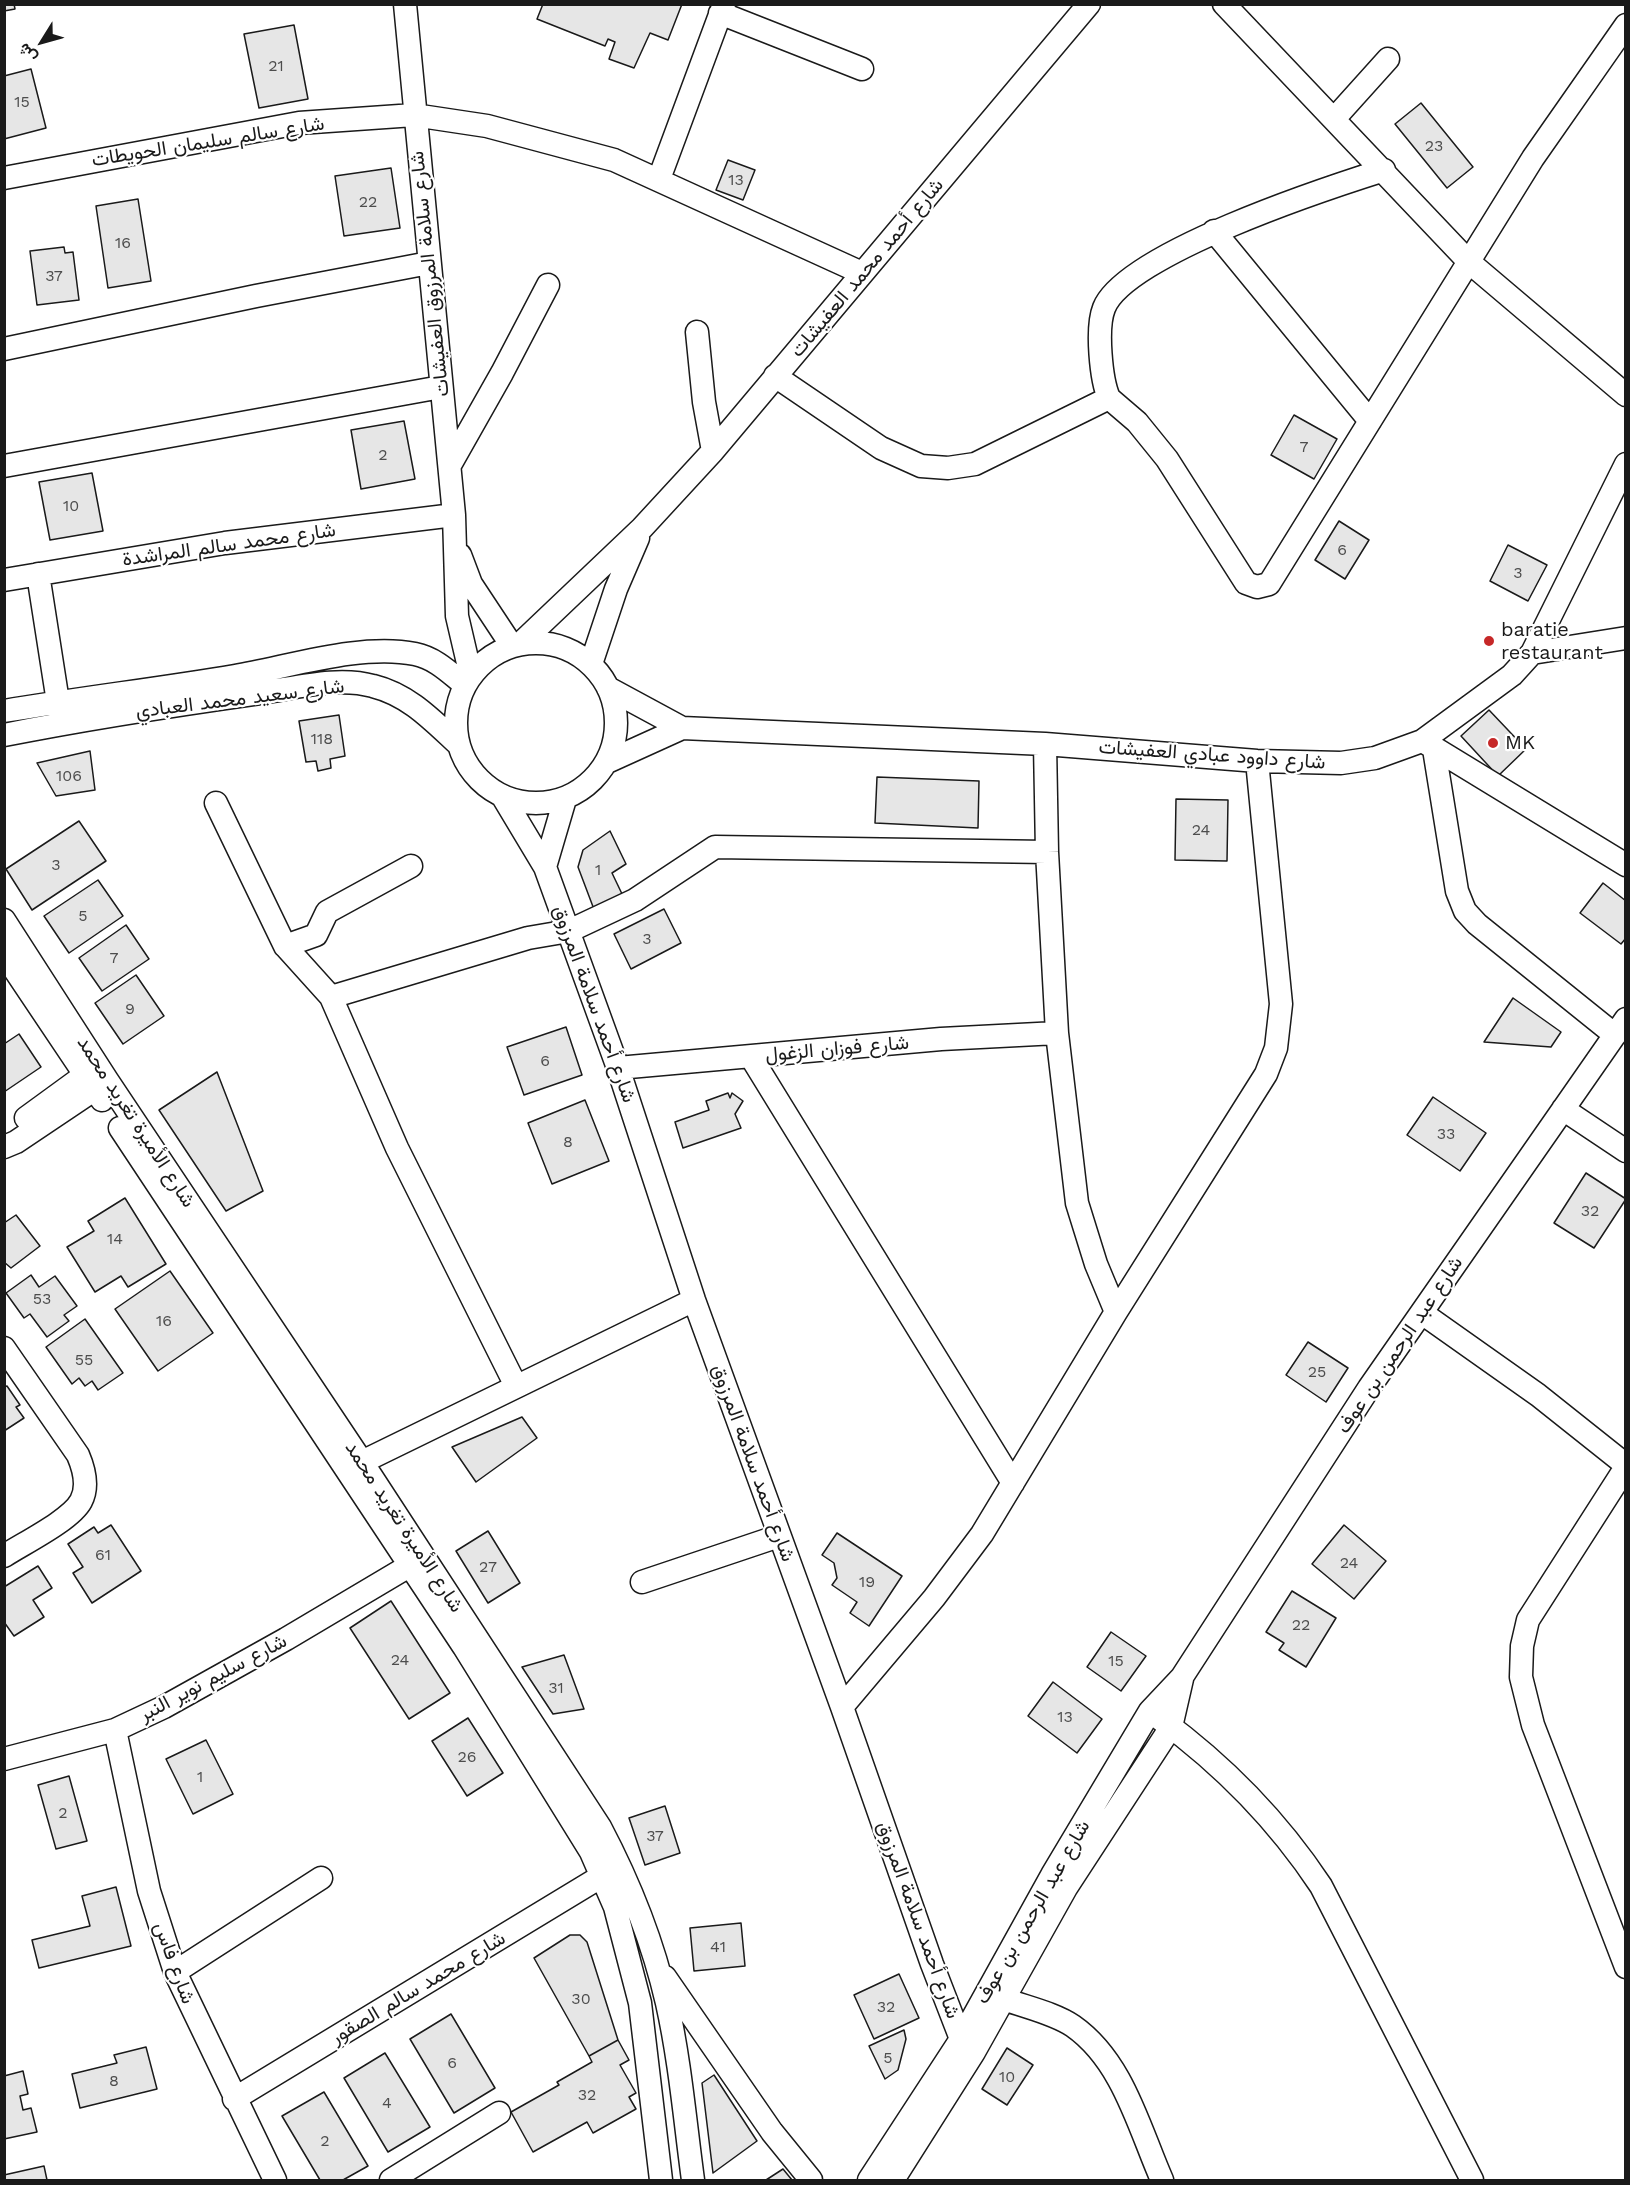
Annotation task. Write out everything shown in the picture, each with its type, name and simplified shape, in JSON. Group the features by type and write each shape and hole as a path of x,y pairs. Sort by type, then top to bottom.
{"street":[{"name":"شارع سلامة المرزوق العفيشات","path":"405,4 414,115 450,465 456,543 457,616 468,680"},
{"name":"شارع أحمد محمد العفيشات","path":"516,645 642,528 713,451 1089,4"},
{"path":"1224,4 1469,262 1626,395"},
{"path":"659,179 722,9 862,69"},
{"path":"1384,170 1325,188 1214,231 1131,279 1104,308 1101,345 1104,388 1109,398 1149,435 1167,459 1239,574 1246,583 1257,587 1269,584 1276,574 1533,158 1626,26"},
{"path":"1334,119 1388,59"},
{"name":"شارع سالم سليمان الحويطات","path":"4,178 299,123 414,115 487,126 555,142 614,160 862,273"},
{"path":"1214,231 1370,421"},
{"path":"4,349 256,296 429,263"},
{"path":"450,465 502,374 548,285"},
{"path":"697,332 704,402 713,451"},
{"path":"775,376 881,448 921,466 948,468 975,464 1109,398"},
{"path":"4,466 441,387"},
{"name":"شارع داوود عبادي العفيشات","path":"608,688 682,728 1045,744 1257,761 1341,763 1375,758 1428,745 1512,675 1532,654 1626,464"},
{"name":"شارع محمد سالم المراشدة","path":"4,580 225,543 454,515"},
{"name":"شارع أحمد محمد العفيشات","path":"591,664 616,589 642,528"},
{"name":"شارع سلامة المرزوق العفيشات","path":"456,543 471,584 516,645"},
{"path":"38,574 58,702"},
{"path":"1532,654 1626,638"},
{"path":"550,644 565,648 591,664 608,688 616,720 615,736 607,762 593,780 565,799 528,804 503,797 488,788 475,776 458,744 456,714 468,680 482,663 516,645 550,644"},
{"name":"شارع سعيد محمد العبادي","path":"4,711 234,676 350,655 382,652 413,653 428,657 468,680"},
{"name":"شارع سعيد محمد العبادي","path":"4,735 226,698 341,683 371,685 406,700 420,708 458,744"},
{"name":"شارع داوود عبادي العفيشات","path":"607,762 682,728"},
{"path":"1045,744 1047,852 1057,1034 1077,1203 1096,1264 1116,1312"},
{"path":"1428,745 1626,865"},
{"path":"1428,745 1457,891 1465,911 1477,924 1620,1027"},
{"path":"842,1707 934,1598 982,1534 1116,1312 1266,1074 1276,1048 1281,1005 1257,761"},
{"name":"شارع أحمد سلامة المرزوق","path":"503,797 545,867 569,931 618,1068 694,1300 968,2045"},
{"path":"545,867 565,799"},
{"path":"216,803 285,946 331,997 397,1148 516,1386"},
{"path":"331,997 528,938 569,931 635,900 715,847 1047,852"},
{"path":"285,946 316,935 327,912 411,866"},
{"name":"شارع الأميرة تغريد محمد","path":"4,921 600,1827 626,1880 657,1964 674,2034 693,2181"},
{"name":"شارع الأميرة تغريد محمد","path":"4,954 409,1566 524,1742 580,1833 615,1907 640,2002 661,2181"},
{"name":"شارع عبد الرحمن بن عوف","path":"893,2181 968,2045 1052,1875 1150,1711 1182,1677 1369,1388 1620,1027"},
{"name":"شارع فوزان الزغول","path":"618,1068 941,1039 1057,1034"},
{"path":"751,1057 1013,1483"},
{"path":"4,1136 90,1082"},
{"path":"4,1147 90,1082"},
{"path":"1563,1108 1626,1151"},
{"path":"362,1462 694,1300"},
{"path":"1422,1313 1538,1395 1626,1466 1528,1620 1522,1646 1521,1677 1533,1725 1626,1967"},
{"path":"4,1348 78,1455 84,1472 85,1486 81,1501 69,1514 4,1556"},
{"path":"642,1582 779,1536"},
{"name":"شارع سليم نوير النبر","path":"4,1760 115,1730 222,1676 409,1566"},
{"name":"شارع عبد الرحمن بن عوف","path":"869,2181 1004,1999 1066,1888 1171,1727 1182,1677"},
{"path":"1150,1711 1242,1790 1299,1853 1321,1886 1472,2181"},
{"name":"شارع فاس","path":"115,1730 149,1891 175,1972 275,2181"},
{"name":"شارع محمد سالم الصقور","path":"234,2099 602,1876"},
{"path":"175,1972 321,1878"},
{"path":"657,1964 772,2132 811,2181"},
{"path":"1004,1999 1071,2025 1091,2041 1107,2060 1124,2090 1162,2181"},
{"path":"391,2181 499,2113"}],"building":[{"path":"4,4 14,4 15,9 4,11"},
{"path":"543,4 682,4 668,40 650,33 634,68 609,59 615,42 608,39 605,46 537,19"},
{"path":"294,25 308,99 259,108 244,34"},
{"path":"31,69 46,128 4,139 4,76"},
{"path":"1421,103 1473,167 1447,188 1395,124"},
{"path":"728,160 755,170 743,200 716,190"},
{"path":"391,168 400,228 344,236 335,176"},
{"path":"138,199 151,281 108,288 96,206"},
{"path":"64,247 65,253 73,252 79,300 37,305 30,251"},
{"path":"1294,415 1337,439 1314,479 1271,455"},
{"path":"404,421 415,479 361,489 351,430"},
{"path":"92,473 103,531 50,540 39,482"},
{"path":"1339,521 1369,540 1345,579 1315,560"},
{"path":"1508,545 1547,565 1528,601 1490,581"},
{"name":"MK","path":"1489,710 1526,749 1498,776 1461,736"},
{"path":"339,715 345,756 330,759 331,768 318,771 316,761 306,762 299,721"},
{"path":"90,751 95,790 56,796 37,763"},
{"path":"877,777 979,781 978,828 875,823"},
{"path":"1176,799 1228,800 1227,861 1175,860"},
{"path":"79,821 106,861 32,910 6,869"},
{"path":"610,831 626,864 612,873 623,896 595,912 578,867 583,850"},
{"path":"98,880 123,916 69,953 44,916"},
{"path":"1603,883 1626,901 1626,938 1621,944 1580,913"},
{"path":"664,909 681,943 631,969 614,934"},
{"path":"126,925 149,959 102,991 79,958"},
{"path":"136,975 164,1016 123,1044 95,1003"},
{"path":"1513,998 1561,1032 1551,1047 1484,1042"},
{"path":"566,1027 582,1075 524,1095 507,1047"},
{"path":"19,1034 41,1067 4,1092 4,1044"},
{"path":"217,1072 263,1191 226,1211 159,1110"},
{"path":"728,1093 730,1098 732,1093 743,1101 735,1114 741,1128 683,1148 675,1122 709,1110 706,1101"},
{"path":"1433,1097 1486,1133 1460,1171 1407,1135"},
{"path":"585,1100 609,1161 552,1184 528,1123"},
{"path":"1586,1173 1626,1199 1594,1248 1554,1223"},
{"path":"125,1198 166,1264 128,1287 121,1276 95,1292 67,1247 94,1231 88,1221"},
{"path":"16,1215 40,1246 11,1268 4,1262 4,1223"},
{"path":"170,1271 213,1333 158,1371 115,1309"},
{"path":"31,1275 39,1287 55,1276 77,1306 64,1315 69,1321 47,1337 30,1314 24,1318 6,1293"},
{"path":"85,1319 123,1373 98,1390 92,1381 85,1386 79,1378 72,1384 46,1347"},
{"path":"1308,1342 1348,1368 1326,1402 1286,1375"},
{"path":"7,1386 20,1405 16,1407 24,1418 4,1431 4,1387"},
{"path":"522,1417 537,1438 476,1482 452,1447"},
{"path":"111,1525 141,1571 92,1603 73,1573 83,1567 68,1544 94,1527 98,1533"},
{"path":"1344,1525 1386,1561 1354,1599 1312,1564"},
{"path":"488,1531 520,1583 488,1603 456,1551"},
{"path":"837,1533 902,1576 869,1626 850,1613 857,1602 832,1585 837,1578 834,1563 822,1555"},
{"path":"38,1566 52,1588 33,1600 44,1617 14,1636 4,1622 4,1587"},
{"path":"1292,1591 1336,1618 1306,1667 1279,1650 1284,1643 1266,1632"},
{"path":"391,1601 450,1693 409,1719 350,1628"},
{"path":"1111,1632 1146,1656 1121,1691 1087,1667"},
{"path":"564,1655 584,1709 553,1714 522,1667"},
{"path":"1053,1682 1102,1719 1077,1753 1028,1716"},
{"path":"468,1718 503,1773 467,1796 432,1741"},
{"path":"206,1740 233,1794 193,1814 166,1759"},
{"path":"69,1776 87,1841 56,1849 38,1785"},
{"path":"665,1806 680,1853 645,1865 629,1818"},
{"path":"116,1887 131,1946 39,1968 32,1940 90,1926 82,1896"},
{"path":"741,1923 745,1966 694,1971 690,1928"},
{"path":"570,1935 580,1935 587,1942 618,2040 589,2056 534,1958"},
{"path":"899,1974 919,2018 874,2039 854,1995"},
{"path":"451,2014 495,2088 454,2113 410,2039"},
{"path":"904,2030 906,2039 898,2070 885,2079 869,2046"},
{"path":"618,2040 629,2060 620,2065 636,2093 629,2097 636,2109 593,2133 587,2122 533,2152 511,2112 559,2085 557,2082 592,2062 589,2056"},
{"path":"146,2047 157,2089 80,2108 72,2074 117,2063 114,2055"},
{"path":"1007,2048 1033,2065 1007,2105 982,2089"},
{"path":"385,2053 430,2127 388,2152 344,2078"},
{"path":"23,2071 28,2094 20,2096 23,2110 31,2108 37,2132 4,2139 4,2076"},
{"path":"714,2075 757,2141 713,2173 702,2083"},
{"path":"324,2092 368,2166 343,2180 320,2180 282,2116"},
{"path":"44,2166 47,2180 4,2180 4,2175"},
{"path":"783,2169 792,2180 766,2180"}],"place":[{"name":"baratie restaurant","path":"1489,641"},
{"name":"MK","path":"1493,743"}]}
